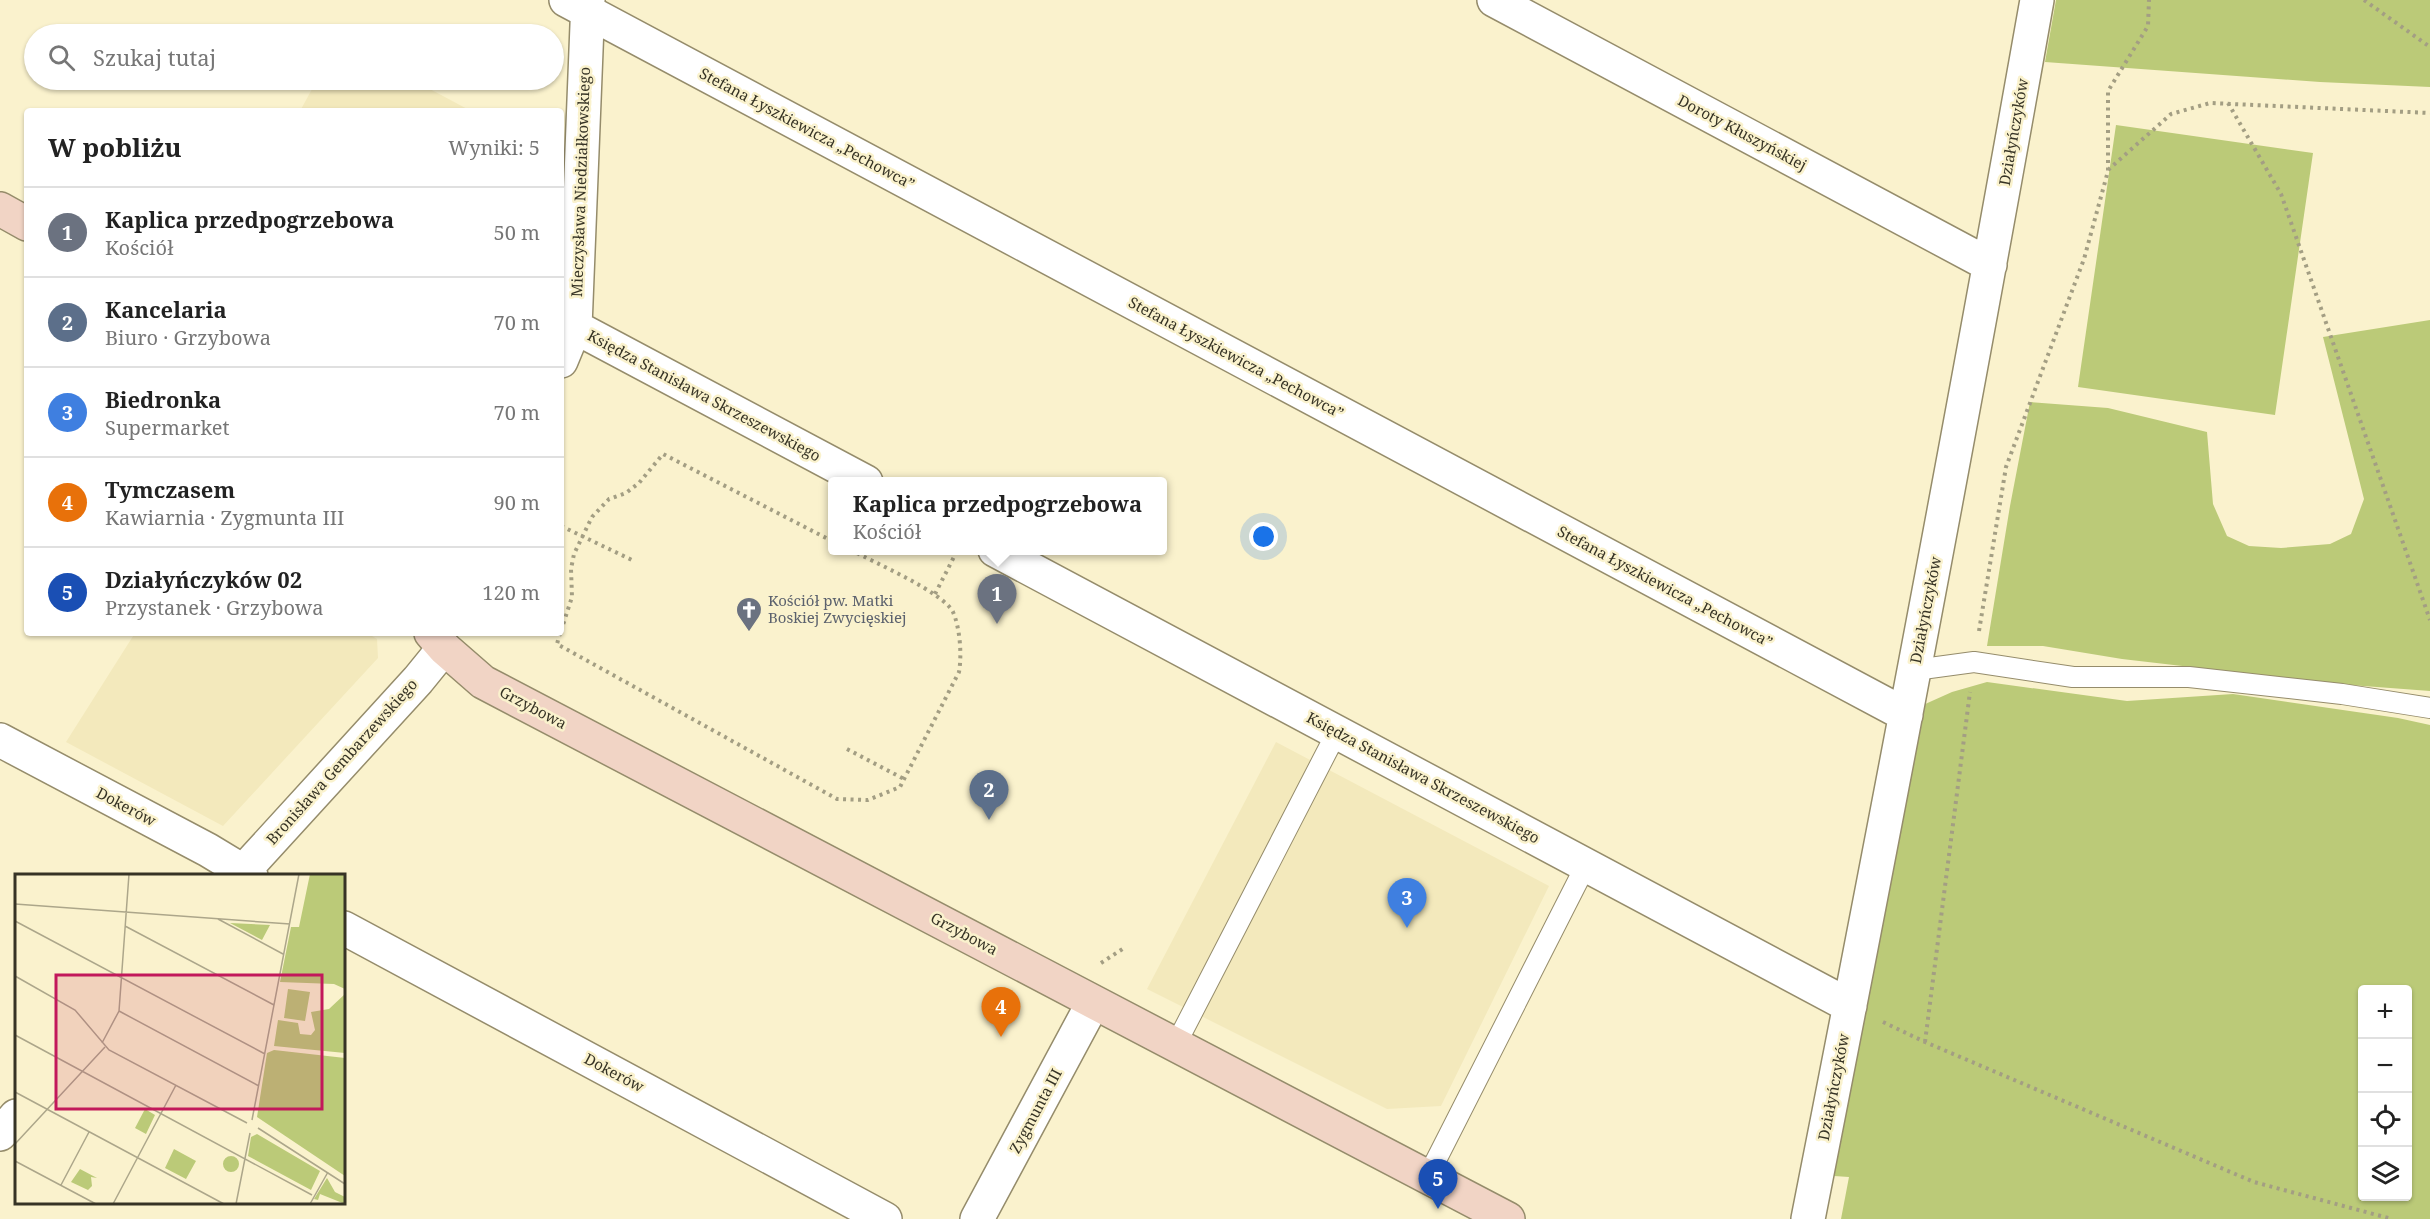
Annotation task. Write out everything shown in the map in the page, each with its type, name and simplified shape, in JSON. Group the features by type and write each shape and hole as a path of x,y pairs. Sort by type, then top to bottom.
{"street":[{"name":"Doroty Kłuszyńskiej","path":"1494,0 1990,265"},
{"name":"Działyńczyków","path":"1808,1219 1915,670 2037,0"},
{"name":"Mieczysława Niedziałkowskiego","path":"564,354 575,327 580,4"},
{"name":"Stefana Łyszkiewicza „Pechowca”","path":"580,4 1906,715"},
{"path":"0,209 24,222"},
{"name":"Księdza Stanisława Skrzeszewskiego","path":"575,327 857,477"},
{"name":"Księdza Stanisława Skrzeszewskiego","path":"1004,555 1850,1006"},
{"name":"Bronisława Gembarzewskiego","path":"245,874 418,680 438,641"},
{"name":"Grzybowa","path":"438,641 483,682 1508,1219"},
{"name":"Dokerów","path":"0,740 245,874"},
{"name":"Dokerów","path":"345,929 885,1219"},
{"name":"Zygmunta III","path":"977,1219 1093,1003"},
{"path":"0,1134 15,1117"}],"lane":[{"path":"1915,670 1974,662 2073,677 2189,677 2342,694 2430,708"},
{"path":"1175,1046 1337,732"},
{"path":"1428,1176 1586,865"}],"path":[{"path":"1925,1042 1974,662 2006,466 2084,259 2108,171 2108,91 2148,26 2149,0"},
{"path":"2364,0 2430,47"},
{"path":"2108,171 2170,114 2210,103 2430,113"},
{"path":"2228,103 2281,194 2430,620"},
{"path":"564,622 572,597 571,569 574,554 592,518 609,499 626,493 639,483 663,454 828,539"},
{"path":"564,527 632,560"},
{"path":"560,636 557,644 837,799 868,800 900,787 959,672 962,658 953,611 935,594 861,555"},
{"path":"935,594 955,555"},
{"path":"847,749 904,779"},
{"path":"1099,966 1103,960 1124,948"},
{"path":"1850,1006 1925,1042 2254,1182 2392,1219"}],"shaded area":[{"path":"312,90 432,90 465,108 302,108"},
{"path":"133,636 372,636 377,639 378,658 223,826 66,742"},
{"path":"1276,742 1549,886 1441,1106 1387,1109 1147,989"}],"green space":[{"path":"2056,0 2430,0 2430,87 2320,82 2045,62"},
{"path":"2116,125 2313,153 2275,415 2078,387"},
{"path":"2430,320 2430,691 2337,684 2122,659 2043,646 1987,646 2030,402 2108,408 2207,432 2213,504 2227,536 2249,546 2281,548 2330,544 2351,534 2364,499 2323,337"},
{"path":"1987,682 2127,701 2233,694 2398,718 2430,725 2430,1219 1841,1219 1849,1177 1834,1176 1839,1137 1923,705 1952,692"}],"place":[{"name":"Kaplica przedpogrzebowa","path":"997,624"},
{"name":"Kościół pw. Matki Boskiej Zwycięskiej","path":"749,633"},
{"name":"Kancelaria","path":"989,820"},
{"name":"Biedronka","path":"1407,928"},
{"name":"Tymczasem","path":"1001,1037"},
{"name":"Działyńczyków 02","path":"1438,1209"}]}
